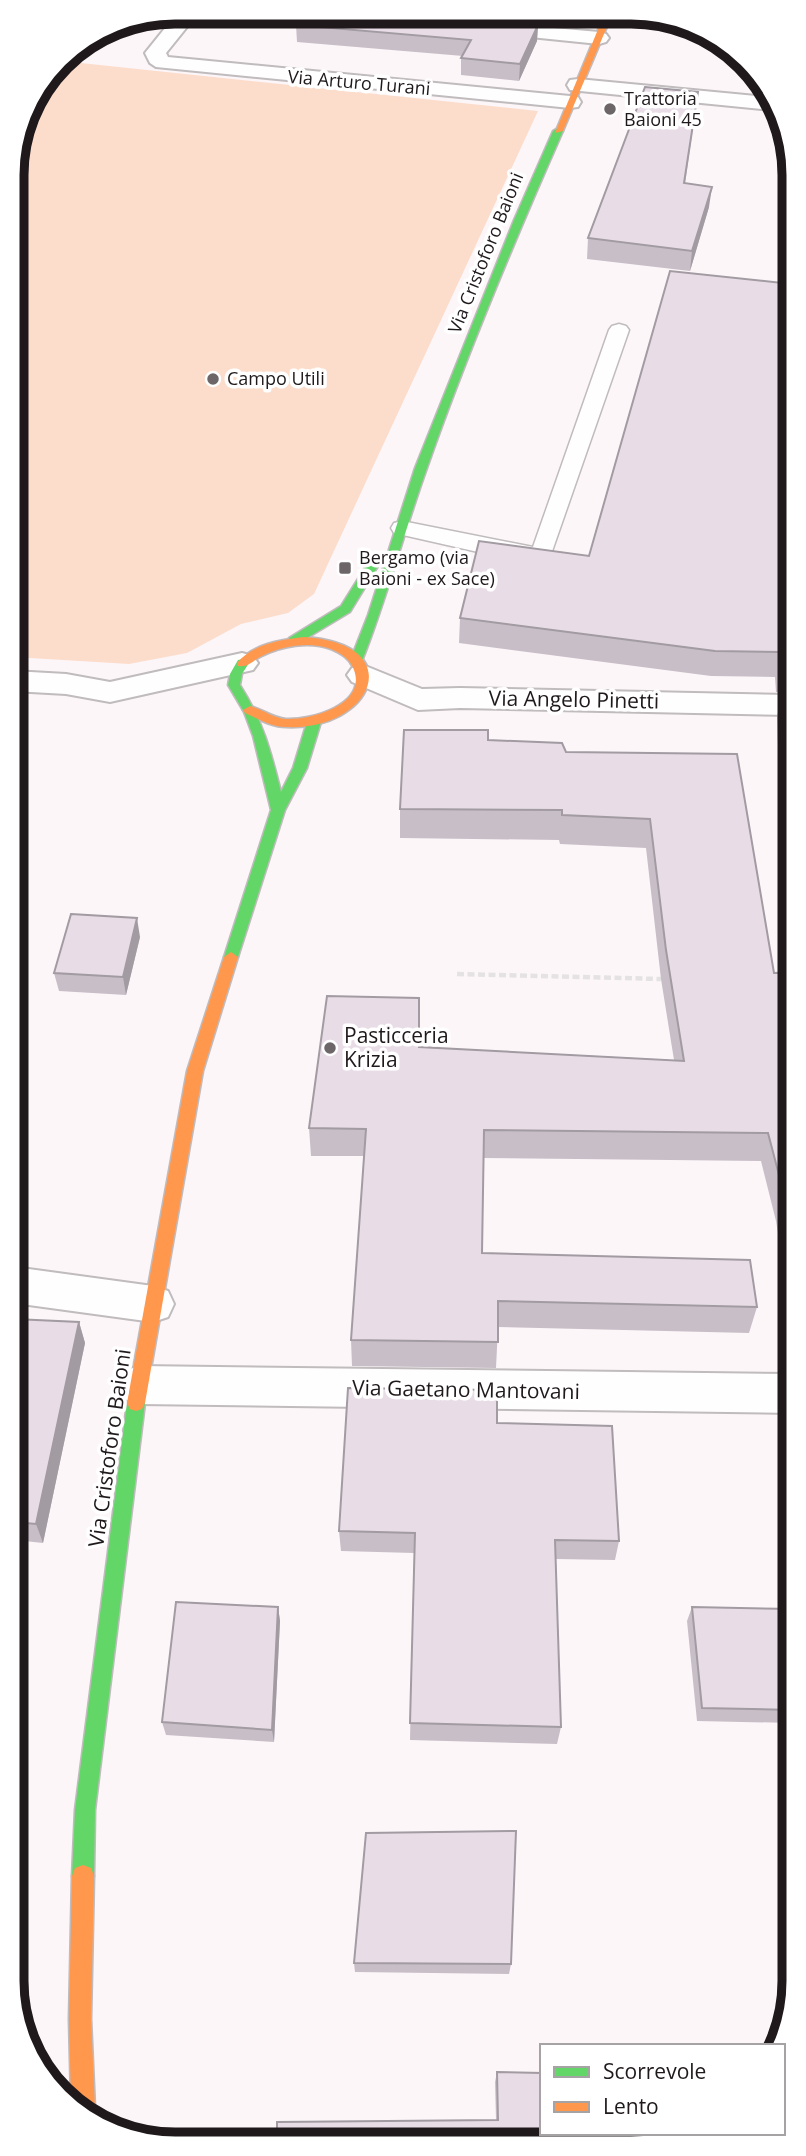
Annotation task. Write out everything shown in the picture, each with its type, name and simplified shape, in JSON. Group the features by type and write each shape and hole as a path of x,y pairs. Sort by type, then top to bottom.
{"street":[{"name":"Via Arturo Turani","path":"178,24 155,53 156,59 174,66 574,94 763,104"},
{"name":"Via Cristoforo Baioni","path":"243,703 280,722 314,722 342,711 360,695 359,668 421,468 519,220 604,24"},
{"path":"463,26 598,38"},
{"name":"Via Cristoforo Baioni","path":"293,641 346,609 405,518"},
{"name":"Via Cristoforo Baioni","path":"278,810 269,764 234,679 242,663 264,648 293,641 318,642 340,649 359,668"},
{"path":"110,692 242,663"},
{"name":"Via Angelo Pinetti","path":"359,668 418,700 460,698 782,705"},
{"path":"25,682 65,684 164,700 243,703"},
{"name":"Via Cristoforo Baioni","path":"83,2099 79,2019 85,1810 128,1450 195,1071 278,810 300,768 314,722"},
{"path":"24,1286 153,1304"},
{"name":"Via Gaetano Mantovani","path":"139,1385 781,1394"}],"lane":[{"path":"405,518 478,545 541,555 619,330"}],"path":[{"path":"764,979 782,972"},
{"path":"457,974 661,979"}],"shaded area":[{"name":"Campo Utili","path":"76,62 538,111 314,594 288,613 241,624 187,653 129,664 25,658 25,166 36,118 50,92"}],"building":[{"path":"296,25 538,25 520,64 461,58 471,40"},
{"path":"645,87 698,92 684,183 712,187 692,251 588,238"},
{"path":"670,271 782,283 782,667 781,652 715,651 460,618 479,541 589,556"},
{"path":"404,730 488,730 488,740 562,743 566,752 737,754 774,973 782,973 781,1184 768,1133 484,1130 482,1253 750,1260 757,1307 498,1301 498,1342 351,1340 366,1129 309,1128 327,996 419,998 419,1047 684,1061 666,950 650,819 562,815 562,810 400,809"},
{"path":"71,914 137,918 123,977 54,973"},
{"path":"24,1319 79,1322 36,1524 24,1523"},
{"path":"348,1388 497,1390 497,1423 612,1426 619,1541 555,1540 561,1727 410,1723 415,1533 339,1531"},
{"path":"176,1602 278,1607 272,1730 162,1722"},
{"path":"692,1607 781,1609 781,1710 702,1708"},
{"path":"516,1831 511,1964 354,1963 366,1833"},
{"path":"497,2072 540,2073 540,2132 277,2132 277,2122 498,2120"}],"traffic: fast":[{"path":"356,661 374,615 421,468 519,220 558,131"},
{"path":"293,641 346,609 377,558"},
{"path":"243,663 236,674 234,685 251,712 260,736 278,810"},
{"path":"231,957 278,810 300,768 314,722"},
{"path":"83,1876 85,1810 136,1403"}],"traffic: slow":[{"path":"558,131 604,24"},
{"path":"243,663 254,654 286,643 321,642 351,655 360,667 363,681 360,692 352,702 340,710 311,720 286,723 250,710"},
{"path":"136,1403 195,1071 231,957"},
{"path":"83,1876 80,2019 83,2099"}],"place":[{"name":"Trattoria Baioni 45","path":"610,109"},
{"name":"Campo Utili","path":"213,379"},
{"name":"Bergamo (via Baioni - ex Sace)","path":"345,568"},
{"name":"Pasticceria Krizia","path":"330,1048"}]}
